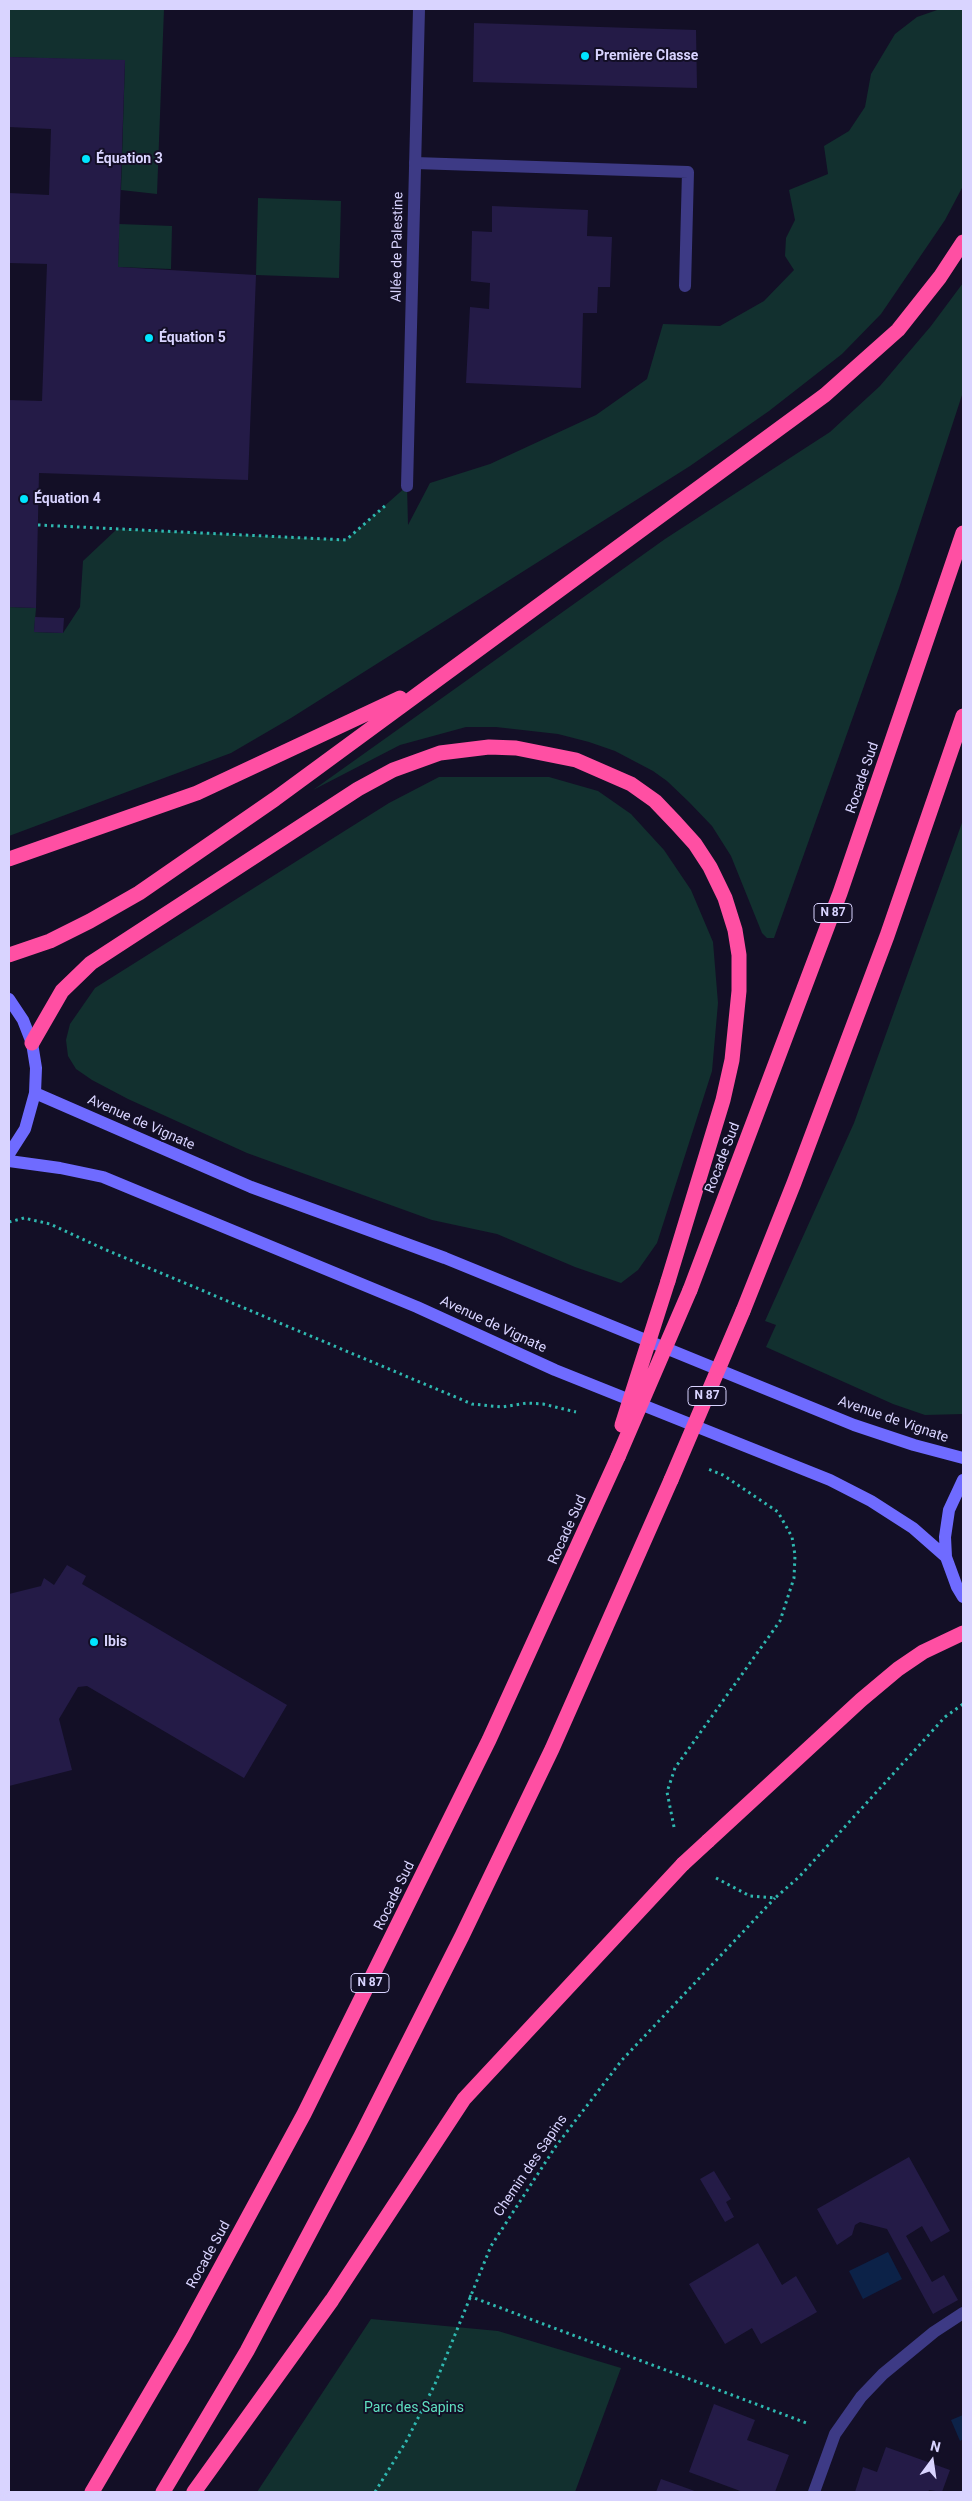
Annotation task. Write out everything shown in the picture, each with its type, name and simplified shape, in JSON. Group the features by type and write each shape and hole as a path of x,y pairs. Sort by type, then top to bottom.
{"highway":[{"path":"9,955 50,940 139,893 275,799 825,395 898,330 940,277 963,242"},
{"name":"Rocade Sud","path":"92,2492 183,2337 304,2114 489,1740 596,1509 615,1456 690,1290 840,893 963,533"},
{"path":"9,859 197,794 432,682"},
{"name":"N 87","path":"163,2492 247,2351 361,2136 445,1970 552,1749 614,1615 743,1311 794,1183 887,936 963,716"},
{"path":"32,1043 62,991 91,963 358,789 393,770 440,753 489,747 516,748 576,760 632,784 655,801 676,823 695,844 710,867 725,898 736,938 740,991 732,1060 723,1100 615,1456"},
{"path":"194,2492 332,2300 464,2099 683,1864 861,1700 898,1669 923,1652 963,1633"}],"street":[{"name":"Allée de Palestine","path":"407,486 419,9"},
{"path":"416,164 688,172 685,286"},
{"path":"9,999 23,1020 32,1043 36,1068 35,1093 25,1129 9,1154"},
{"name":"Avenue de Vignate","path":"35,1093 251,1187 445,1258 854,1424 914,1445 963,1458"},
{"name":"Avenue de Vignate","path":"9,1161 60,1168 103,1178 416,1307 555,1370 830,1480 871,1501 913,1528 946,1557"},
{"path":"963,1480 949,1510 944,1538 946,1557 957,1587 963,1597"},
{"path":"814,2492 836,2434 861,2397 883,2374 934,2332 963,2313"}],"path":[{"path":"38,525 346,540 407,486"},
{"path":"9,1222 24,1218 50,1224 104,1249 472,1404 502,1407 527,1403 543,1404 585,1416"},
{"path":"674,1827 667,1792 675,1768 780,1621 794,1578 795,1555 792,1536 778,1512 722,1475 704,1467"},
{"name":"Chemin des Sapins","path":"375,2492 407,2440 435,2384 469,2296 496,2238 556,2146 622,2060 775,1898 799,1877 945,1717 963,1704"},
{"path":"716,1878 750,1896 775,1898"},
{"path":"469,2296 836,2434"}],"green space":[{"path":"9,9 164,9 157,194 121,190 125,61 9,57"},
{"path":"940,9 963,9 963,186 945,220 881,314 842,354 769,411 690,466 291,718 231,753 9,836 9,607 36,608 34,632 63,633 80,607 83,561 117,529 346,540 407,486 408,525 430,483 490,464 596,415 647,379 663,324 720,326 764,301 794,270 785,256 786,238 795,220 789,190 828,174 824,146 849,131 865,107 871,74 895,34 917,17"},
{"path":"258,198 341,201 339,278 256,275"},
{"path":"119,224 172,226 171,269 118,267"},
{"path":"963,283 963,392 899,588 774,938 767,938 762,933 731,856 712,826 667,781 653,771 615,751 589,742 558,734 496,727 466,727 400,745 313,790 665,539 830,432 880,386 931,326"},
{"path":"439,777 549,777 598,791 631,814 664,850 691,890 713,942 718,1003 712,1071 657,1243 638,1270 621,1283 575,1267 497,1234 432,1220 247,1153 128,1099 92,1080 76,1069 68,1056 66,1040 70,1024 95,988 389,803"},
{"path":"963,820 963,1414 925,1415 893,1404 766,1347 776,1325 765,1321 854,1123"},
{"name":"Parc des Sapins","path":"371,2319 498,2331 621,2368 575,2492 257,2492"}],"water":[{"path":"888,2252 902,2279 863,2299 849,2271"},
{"path":"963,2415 963,2439 960,2441 951,2420"}],"building":[{"name":"Première Classe","path":"474,23 696,30 697,88 473,82"},
{"name":"Équation 5","path":"9,57 125,60 118,267 256,275 248,480 39,473 36,608 9,607 9,400 42,401 47,264 9,263 9,193 49,195 51,129 9,127"},
{"path":"492,206 588,210 587,236 612,237 610,287 598,287 597,313 583,313 581,388 466,383 470,307 489,309 490,283 471,281 472,231 492,232"},
{"path":"35,617 64,618 63,633 34,632"},
{"name":"Ibis","path":"67,1565 86,1576 82,1584 287,1705 244,1778 87,1686 78,1687 59,1719 72,1770 9,1786 9,1594 41,1586 44,1578 54,1585"},
{"path":"909,2157 950,2231 931,2242 922,2226 906,2236 932,2282 944,2275 958,2300 933,2314 887,2229 860,2222 855,2225 852,2235 837,2245 817,2209"},
{"path":"714,2171 731,2199 726,2202 734,2217 725,2222 700,2179"},
{"path":"758,2243 782,2285 796,2276 817,2312 761,2344 752,2328 725,2344 689,2284"},
{"path":"714,2404 755,2420 747,2440 789,2455 775,2492 743,2492 689,2472"},
{"path":"886,2447 950,2470 942,2492 929,2490 928,2492 855,2492 863,2467 877,2472"},
{"path":"661,2479 692,2490 697,2492 656,2492"}],"place":[{"name":"Première Classe","path":"585,56"},
{"name":"Équation 3","path":"86,159"},
{"name":"Équation 5","path":"149,338"},
{"name":"Équation 4","path":"24,499"},
{"name":"Ibis","path":"94,1642"}]}
